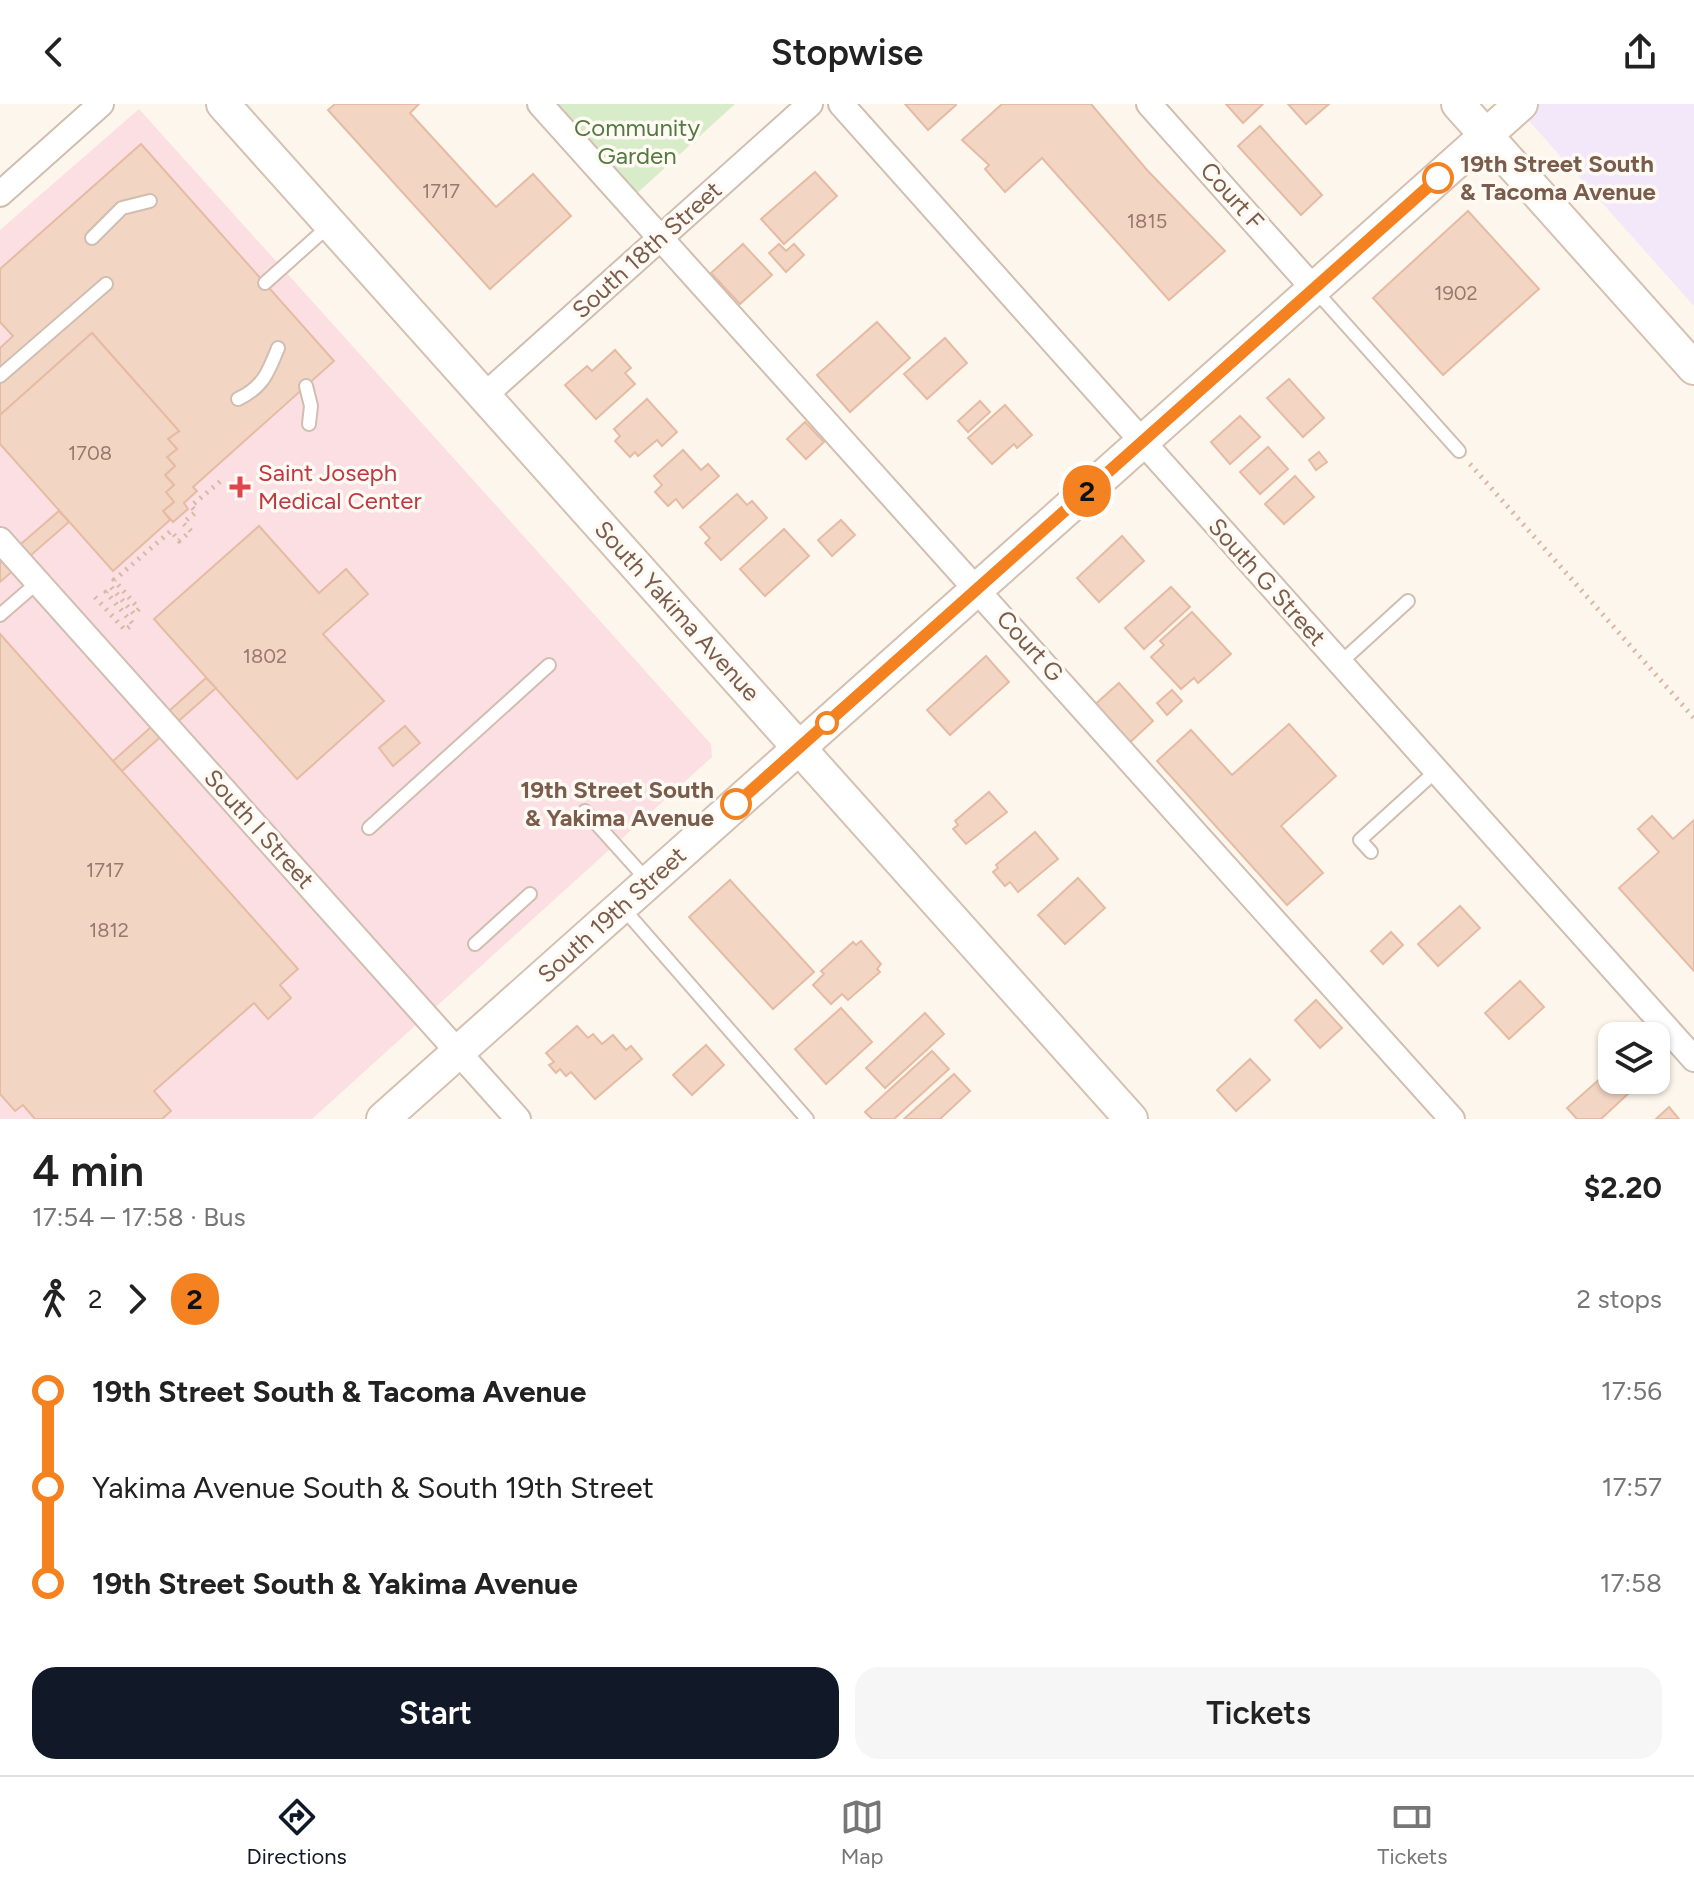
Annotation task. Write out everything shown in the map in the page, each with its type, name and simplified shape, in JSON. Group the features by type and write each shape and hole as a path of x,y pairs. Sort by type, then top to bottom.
{"main road":[{"name":"South Yakima Avenue","path":"223,104 1131,1119"},
{"path":"1458,104 1694,368"},
{"name":"South 19th Street","path":"383,1119 1521,104"}],"street":[{"path":"0,194 101,104"},
{"name":"Court G","path":"540,104 979,588 1452,1119"},
{"name":"South 18th Street","path":"484,396 810,104"},
{"name":"South G Street","path":"841,104 1694,1059"},
{"name":"Court F","path":"1149,104 1314,289"},
{"name":"South I Street","path":"0,540 518,1119"}],"lane":[{"path":"92,238 122,208 150,201"},
{"path":"265,283 331,224"},
{"path":"0,376 106,284"},
{"path":"1314,289 1459,451"},
{"path":"238,399 258,389 265,381 278,348"},
{"path":"306,386 311,406 309,424"},
{"path":"0,615 38,582"},
{"path":"1340,663 1408,601"},
{"path":"369,828 549,665"},
{"path":"1371,852 1360,840 1436,771"},
{"path":"585,811 649,882"},
{"path":"475,944 530,894"},
{"path":"622,907 807,1119"}],"path":[{"path":"1459,451 1694,718"},
{"path":"95,597 125,630 133,624 106,592 111,587 134,614 139,609 114,580 171,531 179,541 191,531 183,523 196,512 191,506 223,479"}],"shaded area":[{"path":"1514,104 1694,104 1694,306"},
{"name":"Saint Joseph Medical Center","path":"139,109 711,744 712,757 312,1119 0,1119 0,230"}],"green space":[{"name":"Community Garden","path":"554,104 735,104 635,195"}],"building":[{"path":"335,104 419,104 410,113 496,207 533,174 571,216 490,289 328,110"},
{"path":"905,104 955,104 956,105 928,130"},
{"path":"1002,104 1091,104 1147,170 1225,251 1169,300 1042,158 1005,192 985,169 989,165 962,140"},
{"path":"1226,104 1263,104 1243,123"},
{"path":"1288,104 1329,104 1306,124"},
{"path":"1260,126 1322,195 1301,215 1238,146"},
{"path":"141,144 334,361 193,487 197,491 184,503 188,509 173,522 163,511 174,502 166,492 174,485 165,475 175,466 167,457 177,449 168,439 179,431 92,333 0,415 0,348 13,336 0,322 0,269"},
{"path":"815,172 837,196 784,244 761,219"},
{"path":"1468,211 1539,289 1443,375 1373,298"},
{"path":"743,244 772,275 740,304 711,273"},
{"path":"779,244 786,251 794,244 804,255 786,272 769,253"},
{"path":"877,322 910,358 850,412 817,375"},
{"path":"92,333 179,431 168,439 177,449 167,457 175,466 165,475 174,485 166,492 174,502 163,511 170,520 113,571 0,444 0,415"},
{"path":"945,338 967,363 927,399 904,374"},
{"path":"615,350 631,368 625,373 635,384 596,419 565,385 587,366 592,371"},
{"path":"1289,379 1324,418 1303,437 1267,398"},
{"path":"647,399 677,432 662,446 657,440 638,456 635,452 630,457 615,441 620,436 614,429"},
{"path":"980,401 990,412 968,432 958,421"},
{"path":"1005,405 1032,435 1017,448 1014,444 992,464 968,438"},
{"path":"1240,416 1260,437 1230,464 1211,442"},
{"path":"805,422 824,442 806,459 787,439"},
{"path":"1268,447 1288,469 1260,494 1240,472"},
{"path":"683,450 701,470 708,464 719,476 683,508 676,499 668,506 655,492 662,485 654,476"},
{"path":"1319,452 1327,462 1316,470 1309,460"},
{"path":"1295,476 1314,497 1284,524 1265,504"},
{"path":"737,494 747,505 752,501 767,518 721,560 705,543 710,538 700,527"},
{"path":"59,511 69,522 0,582 0,562"},
{"path":"841,520 855,535 832,556 818,540"},
{"path":"259,526 319,593 346,569 368,594 323,634 384,701 297,779 154,619"},
{"path":"784,529 809,556 765,596 740,569"},
{"path":"1122,536 1144,561 1099,602 1077,578"},
{"path":"1171,587 1190,607 1144,649 1125,628"},
{"path":"1192,612 1231,654 1198,683 1194,678 1181,689 1151,657 1164,645 1160,641"},
{"path":"0,634 298,969 280,985 291,998 268,1019 254,1003 154,1091 171,1111 162,1119 35,1119 23,1105 15,1111 0,1094"},
{"path":"986,656 1009,682 950,735 927,710"},
{"path":"206,678 216,688 122,771 113,761"},
{"path":"1119,683 1153,721 1126,746 1091,708"},
{"path":"1172,690 1182,701 1167,715 1157,703"},
{"path":"1289,724 1336,776 1281,826 1323,873 1287,905 1157,761 1191,730 1232,775"},
{"path":"405,726 420,743 393,766 379,748"},
{"path":"989,792 1007,812 966,844 953,829 958,825 955,821"},
{"path":"1652,816 1673,839 1694,820 1694,971 1619,888 1659,852 1638,829"},
{"path":"1035,832 1058,859 1018,892 1010,882 1005,886 993,872 998,868 996,865"},
{"path":"1078,878 1105,908 1065,944 1038,915"},
{"path":"730,880 814,972 773,1009 689,917"},
{"path":"1460,906 1480,928 1438,966 1418,944"},
{"path":"1391,932 1403,945 1383,964 1371,951"},
{"path":"861,941 881,964 877,969 880,972 848,1000 842,994 831,1004 813,985 824,974 821,971 853,942 856,945"},
{"path":"1520,981 1544,1007 1509,1039 1485,1013"},
{"path":"1316,1000 1342,1028 1320,1048 1295,1020"},
{"path":"841,1008 872,1042 826,1084 795,1049"},
{"path":"925,1013 944,1034 885,1088 866,1068"},
{"path":"577,1026 588,1038 593,1034 602,1044 613,1035 626,1050 631,1046 642,1059 595,1099 571,1072 566,1076 560,1069 556,1073 549,1065 554,1062 546,1053"},
{"path":"706,1045 724,1065 692,1095 673,1075"},
{"path":"932,1051 949,1069 894,1119 872,1119 865,1112"},
{"path":"1250,1059 1270,1080 1236,1111 1217,1090"},
{"path":"954,1074 970,1091 940,1119 904,1119"},
{"path":"1598,1081 1598,1094 1628,1094 1601,1119 1577,1119 1567,1108"},
{"path":"1669,1107 1679,1119 1656,1119"}],"bus line":[{"name":"2","path":"736,804 1438,178"}],"place":[{"name":"19th Street South & Tacoma Avenue","path":"1438,178"},
{"name":"Saint Joseph Medical Center","path":"240,487"},
{"name":"19th Street South & Yakima Avenue","path":"736,804"}]}
